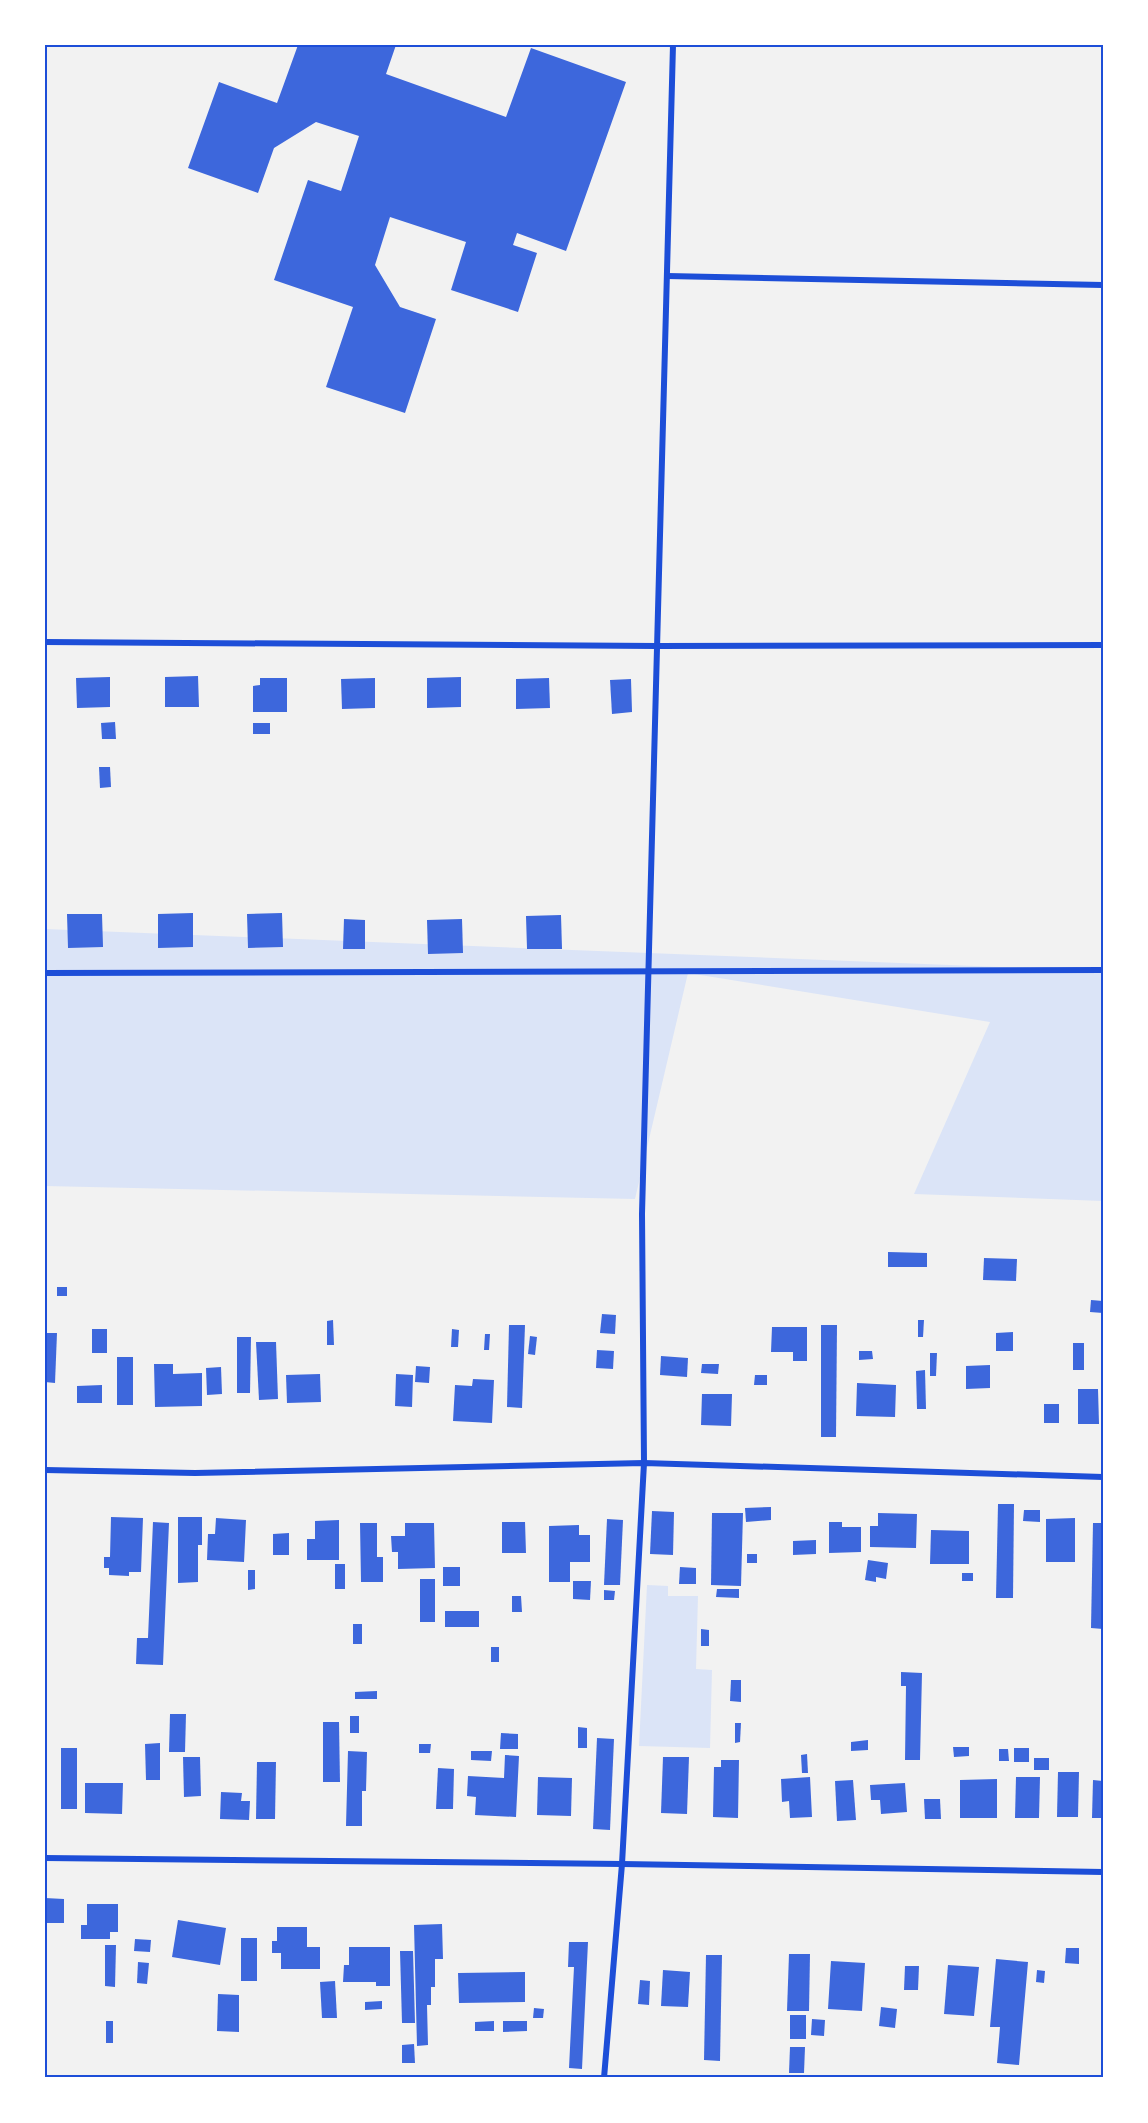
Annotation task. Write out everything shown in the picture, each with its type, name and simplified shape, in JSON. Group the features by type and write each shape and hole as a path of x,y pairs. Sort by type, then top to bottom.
{"street":[{"path":"604,2078 622,1864 644,1462 642,1214 673,45"},
{"path":"667,276 1103,285"},
{"path":"45,642 657,646 1103,645"},
{"path":"45,973 1103,970"},
{"path":"45,1470 195,1473 644,1462 1103,1477"},
{"path":"45,1858 1103,1872"}],"shaded area":[{"path":"45,929 1103,971 1103,1201 914,1194 990,1022 688,973 635,1199 45,1186"},
{"path":"647,1585 668,1586 668,1596 698,1596 696,1669 712,1670 710,1748 639,1746"}],"building":[{"path":"298,45 396,45 386,74 506,117 531,48 626,82 566,251 517,233 513,245 537,253 518,312 451,290 466,242 390,217 375,265 400,307 436,319 405,413 326,387 353,307 274,280 308,180 341,191 359,136 316,122 274,148 258,193 188,168 219,82 277,103"},
{"path":"198,676 199,707 165,707 165,677"},
{"path":"110,677 110,707 77,708 76,678"},
{"path":"461,677 461,707 427,708 427,678"},
{"path":"260,678 287,678 287,712 253,712 253,686 260,685"},
{"path":"375,678 375,708 342,709 341,679"},
{"path":"549,678 550,708 516,709 516,679"},
{"path":"631,679 632,712 612,714 610,680"},
{"path":"115,722 116,739 102,739 101,723"},
{"path":"253,723 270,723 270,734 253,734"},
{"path":"99,767 110,767 111,787 100,788"},
{"path":"193,913 193,947 158,948 158,914"},
{"path":"282,913 283,947 248,948 247,914"},
{"path":"67,914 102,914 103,947 68,948"},
{"path":"561,915 562,949 527,949 526,916"},
{"path":"344,919 365,920 365,949 343,949"},
{"path":"462,919 463,953 428,954 427,920"},
{"path":"888,1252 927,1253 927,1267 888,1267"},
{"path":"984,1258 1017,1259 1016,1281 983,1280"},
{"path":"57,1287 67,1287 67,1296 57,1296"},
{"path":"1091,1300 1103,1301 1103,1313 1090,1312"},
{"path":"602,1314 616,1315 615,1334 600,1333"},
{"path":"333,1320 334,1345 327,1345 327,1321"},
{"path":"918,1320 924,1320 923,1337 918,1337"},
{"path":"509,1325 525,1325 522,1408 507,1407"},
{"path":"821,1325 837,1325 836,1437 821,1437"},
{"path":"772,1327 807,1327 807,1361 793,1361 793,1352 771,1352"},
{"path":"92,1329 107,1329 107,1353 92,1353"},
{"path":"452,1329 459,1330 458,1347 451,1347"},
{"path":"1013,1332 1013,1351 996,1351 996,1333"},
{"path":"45,1333 57,1333 55,1383 45,1382"},
{"path":"485,1334 490,1334 489,1350 484,1350"},
{"path":"530,1336 537,1337 535,1355 528,1354"},
{"path":"237,1337 251,1337 250,1393 237,1393"},
{"path":"256,1342 276,1342 278,1399 259,1400"},
{"path":"1073,1343 1084,1343 1084,1370 1073,1370"},
{"path":"597,1350 614,1351 613,1369 596,1368"},
{"path":"859,1351 872,1351 873,1359 859,1360"},
{"path":"930,1353 937,1353 936,1376 930,1376"},
{"path":"661,1356 688,1358 687,1377 660,1375"},
{"path":"117,1357 133,1357 133,1405 117,1405"},
{"path":"154,1364 173,1364 173,1374 202,1373 202,1406 155,1407"},
{"path":"702,1364 719,1364 718,1374 701,1373"},
{"path":"990,1365 990,1388 966,1389 966,1366"},
{"path":"416,1366 430,1367 429,1383 415,1382"},
{"path":"221,1367 222,1394 207,1395 206,1368"},
{"path":"925,1370 926,1409 917,1409 916,1371"},
{"path":"320,1374 321,1402 287,1403 286,1375"},
{"path":"396,1374 413,1375 412,1407 395,1406"},
{"path":"755,1375 767,1375 767,1385 754,1385"},
{"path":"473,1379 494,1380 492,1423 453,1421 455,1385 472,1386"},
{"path":"857,1383 896,1385 895,1417 856,1416"},
{"path":"102,1385 102,1403 77,1403 77,1386"},
{"path":"1078,1389 1098,1389 1099,1424 1078,1424"},
{"path":"702,1394 732,1394 731,1426 701,1425"},
{"path":"1044,1404 1059,1404 1059,1423 1044,1423"},
{"path":"998,1504 1014,1504 1013,1598 996,1598"},
{"path":"771,1507 771,1520 746,1522 745,1508"},
{"path":"1024,1510 1040,1510 1040,1522 1023,1521"},
{"path":"652,1511 674,1512 673,1555 650,1554"},
{"path":"712,1513 743,1513 741,1586 711,1585"},
{"path":"878,1513 917,1514 916,1548 870,1547 870,1526 878,1526"},
{"path":"111,1517 143,1518 141,1572 129,1572 129,1576 109,1575 109,1568 104,1568 104,1557 110,1557"},
{"path":"178,1517 202,1517 202,1545 198,1545 198,1582 178,1583"},
{"path":"216,1518 246,1520 244,1562 207,1560 208,1534 215,1534"},
{"path":"1075,1518 1075,1562 1046,1562 1046,1519"},
{"path":"607,1519 623,1520 620,1585 604,1585"},
{"path":"339,1520 339,1560 307,1560 307,1539 315,1539 315,1521"},
{"path":"153,1522 169,1523 163,1665 136,1664 137,1638 148,1638"},
{"path":"502,1522 525,1522 526,1553 502,1553"},
{"path":"829,1522 842,1522 842,1527 861,1527 861,1552 829,1553"},
{"path":"360,1523 377,1523 377,1557 383,1557 383,1582 361,1582"},
{"path":"405,1523 434,1523 435,1568 398,1569 398,1552 392,1552 391,1536 405,1536"},
{"path":"1093,1523 1103,1523 1103,1629 1091,1628"},
{"path":"579,1525 579,1535 590,1535 590,1562 570,1562 570,1582 549,1582 549,1526"},
{"path":"931,1530 969,1531 969,1564 930,1564"},
{"path":"289,1533 289,1555 273,1555 273,1534"},
{"path":"816,1540 816,1554 793,1555 793,1541"},
{"path":"747,1554 757,1554 757,1563 747,1563"},
{"path":"868,1560 888,1563 886,1579 876,1577 876,1582 865,1580"},
{"path":"335,1564 345,1564 345,1589 335,1589"},
{"path":"443,1567 460,1567 460,1586 443,1586"},
{"path":"680,1567 696,1568 696,1584 679,1584"},
{"path":"248,1570 255,1570 255,1589 248,1590"},
{"path":"962,1573 973,1573 973,1581 962,1581"},
{"path":"420,1579 435,1579 435,1622 420,1622"},
{"path":"573,1581 591,1581 590,1600 573,1599"},
{"path":"717,1589 739,1589 739,1598 716,1597"},
{"path":"604,1590 615,1591 614,1600 604,1600"},
{"path":"512,1596 521,1596 522,1612 512,1612"},
{"path":"445,1611 479,1611 479,1627 445,1627"},
{"path":"353,1624 362,1624 362,1644 353,1644"},
{"path":"701,1629 709,1630 709,1646 701,1646"},
{"path":"491,1647 499,1647 499,1662 491,1662"},
{"path":"901,1672 922,1673 920,1760 905,1760 906,1686 901,1686"},
{"path":"731,1680 741,1680 741,1702 730,1701"},
{"path":"377,1691 377,1699 355,1699 355,1692"},
{"path":"170,1714 186,1714 185,1752 169,1752"},
{"path":"350,1716 359,1716 359,1733 350,1733"},
{"path":"323,1722 339,1722 340,1782 323,1782"},
{"path":"735,1723 741,1723 740,1742 735,1743"},
{"path":"578,1727 587,1728 587,1748 578,1748"},
{"path":"501,1733 518,1734 518,1749 500,1749"},
{"path":"597,1738 614,1739 610,1830 593,1829"},
{"path":"868,1740 868,1750 851,1751 851,1742"},
{"path":"160,1743 160,1780 146,1780 145,1744"},
{"path":"419,1744 431,1744 430,1753 419,1753"},
{"path":"953,1747 969,1747 969,1756 954,1757"},
{"path":"61,1748 77,1748 77,1809 61,1809"},
{"path":"1014,1748 1029,1748 1029,1762 1014,1762"},
{"path":"999,1749 1008,1749 1009,1761 999,1761"},
{"path":"348,1751 367,1752 366,1791 362,1791 362,1826 346,1826"},
{"path":"471,1751 492,1751 491,1761 471,1760"},
{"path":"807,1754 808,1773 802,1773 801,1755"},
{"path":"505,1755 519,1756 516,1817 475,1815 476,1797 467,1796 468,1776 504,1778"},
{"path":"183,1757 200,1757 201,1796 184,1797"},
{"path":"663,1757 689,1757 687,1814 661,1813"},
{"path":"1034,1758 1049,1758 1049,1770 1034,1770"},
{"path":"721,1760 739,1760 738,1818 713,1817 714,1767 721,1767"},
{"path":"257,1762 276,1762 275,1819 256,1819"},
{"path":"438,1768 454,1769 453,1809 436,1809"},
{"path":"1058,1772 1079,1772 1078,1817 1057,1817"},
{"path":"538,1777 572,1778 571,1816 537,1815"},
{"path":"810,1777 812,1817 790,1818 789,1801 782,1802 781,1779"},
{"path":"1016,1777 1040,1777 1039,1818 1015,1818"},
{"path":"997,1779 997,1818 960,1818 960,1780"},
{"path":"853,1780 856,1820 837,1821 835,1781"},
{"path":"1093,1780 1103,1781 1103,1818 1092,1818"},
{"path":"85,1783 123,1783 122,1814 85,1813"},
{"path":"905,1783 907,1812 881,1814 880,1800 871,1800 870,1785"},
{"path":"221,1792 242,1793 241,1801 250,1801 249,1820 220,1819"},
{"path":"924,1799 940,1799 941,1819 925,1819"},
{"path":"45,1898 64,1899 64,1923 45,1923"},
{"path":"87,1904 118,1904 118,1932 110,1932 110,1939 81,1939 81,1925 87,1925"},
{"path":"178,1920 226,1928 220,1965 172,1957"},
{"path":"442,1924 443,1959 435,1959 435,1987 431,1987 431,2005 427,2005 428,2045 417,2046 414,1925"},
{"path":"277,1927 307,1927 307,1947 320,1947 320,1969 281,1969 281,1953 272,1953 272,1941 277,1941"},
{"path":"241,1938 257,1938 257,1981 241,1981"},
{"path":"135,1939 151,1940 150,1952 134,1951"},
{"path":"569,1942 588,1942 582,2069 569,2068 574,1967 568,1967"},
{"path":"105,1945 116,1945 115,1987 105,1986"},
{"path":"349,1947 390,1947 390,1986 376,1986 376,1982 343,1982 344,1965 349,1965"},
{"path":"1066,1948 1079,1948 1079,1964 1065,1963"},
{"path":"400,1951 413,1951 415,2023 402,2023"},
{"path":"789,1954 810,1954 809,2011 787,2011"},
{"path":"706,1955 722,1955 720,2061 704,2060"},
{"path":"996,1959 1028,1962 1019,2065 997,2063 1000,2027 990,2027"},
{"path":"831,1961 865,1963 862,2011 828,2009"},
{"path":"138,1962 149,1963 147,1984 137,1983"},
{"path":"948,1965 979,1967 974,2016 944,2014"},
{"path":"905,1966 919,1966 918,1990 904,1990"},
{"path":"663,1970 690,1972 688,2007 661,2006"},
{"path":"1037,1970 1045,1971 1044,1983 1036,1982"},
{"path":"525,1972 525,2002 459,2003 458,1973"},
{"path":"640,1980 650,1981 649,2005 638,2004"},
{"path":"335,1981 337,2018 322,2018 320,1982"},
{"path":"218,1994 239,1995 239,2032 217,2031"},
{"path":"382,2001 382,2009 365,2010 365,2002"},
{"path":"881,2007 897,2009 895,2028 879,2026"},
{"path":"534,2008 544,2009 543,2018 533,2018"},
{"path":"790,2015 806,2015 806,2039 790,2039"},
{"path":"812,2019 825,2020 824,2036 811,2035"},
{"path":"106,2021 113,2021 113,2043 106,2043"},
{"path":"494,2021 494,2031 475,2031 475,2022"},
{"path":"503,2021 527,2021 527,2031 503,2032"},
{"path":"414,2044 415,2063 402,2063 402,2045"},
{"path":"790,2047 805,2047 804,2073 789,2073"}]}
